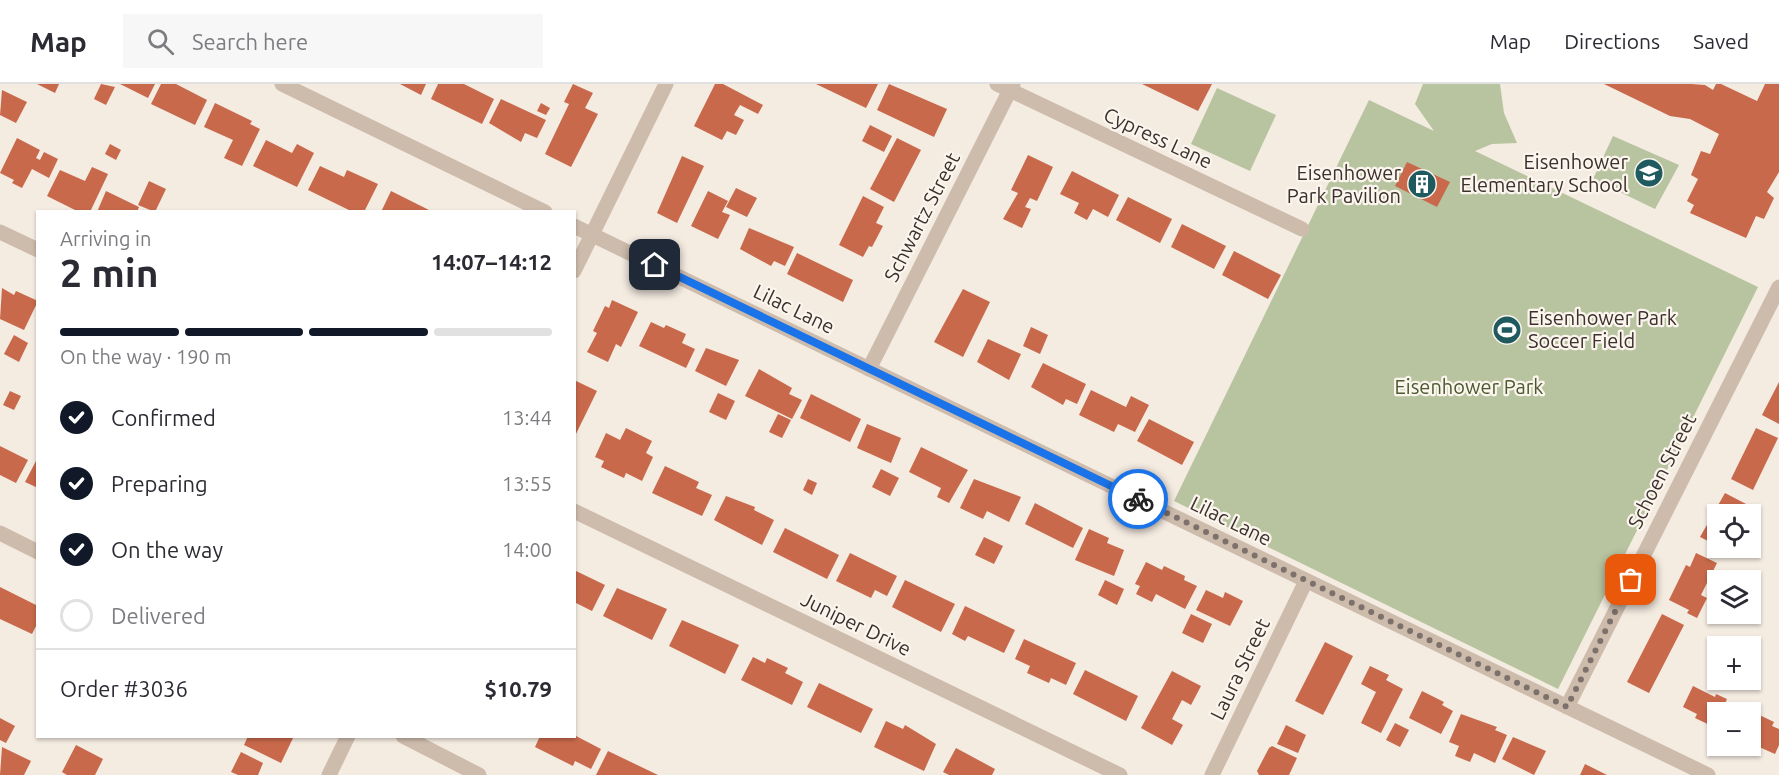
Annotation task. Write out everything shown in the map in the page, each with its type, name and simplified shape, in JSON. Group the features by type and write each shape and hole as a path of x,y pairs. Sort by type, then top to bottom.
{"street":[{"path":"282,84 541,210"},
{"path":"576,267 666,84"},
{"name":"Cypress Lane","path":"1007,86 1302,230"},
{"name":"Schwartz Street","path":"869,369 1007,86"},
{"name":"Lilac Lane","path":"576,227 1708,775"},
{"path":"0,232 36,249"},
{"name":"Schoen Street","path":"1567,707 1779,287"},
{"name":"Juniper Drive","path":"576,512 1120,775"},
{"path":"0,533 36,551"},
{"name":"Laura Street","path":"1212,775 1306,580"},
{"path":"329,775 347,738"},
{"path":"407,738 479,775"}],"green space":[{"name":"Eisenhower Park","path":"1423,84 1500,84 1504,113 1517,143 1492,144 1475,151 1758,287 1558,689 1174,501 1369,100 1434,131 1415,104"},
{"path":"1217,88 1276,115 1250,171 1191,144"},
{"path":"1613,136 1679,165 1655,209 1593,179"}],"building":[{"path":"37,84 59,84 55,93"},
{"path":"101,84 115,87 106,105 94,99"},
{"path":"120,84 155,84 148,98"},
{"path":"161,84 176,84 207,100 195,125 151,104"},
{"path":"400,84 426,84 421,95"},
{"path":"438,84 464,84 494,99 482,124 431,99"},
{"path":"573,84 593,93 585,108 598,114 571,167 545,154 569,104 564,102"},
{"path":"715,84 723,84 763,105 758,114 740,105 734,115 744,120 736,135 727,131 722,140 694,126"},
{"path":"816,84 878,84 866,108"},
{"path":"889,84 947,109 934,137 877,110"},
{"path":"1142,84 1212,84 1198,111"},
{"name":"Eisenhower Elementary School","path":"1604,84 1691,84 1705,85 1713,90 1716,84 1721,84 1757,101 1765,84 1779,84 1779,172 1767,192 1774,198 1764,219 1756,216 1746,238 1690,213 1694,205 1687,201 1698,179 1691,175 1701,151 1710,154 1719,134 1690,119 1670,116"},
{"path":"2,90 27,102 16,123 0,115"},
{"path":"501,99 546,120 537,138 525,133 521,142 489,123"},
{"path":"215,103 252,121 250,124 260,129 242,166 224,158 233,140 204,127"},
{"path":"541,103 550,108 546,115 537,111"},
{"path":"870,125 892,136 884,152 862,141"},
{"path":"17,138 40,150 36,158 40,160 44,152 58,159 49,178 32,169 22,188 12,183 14,180 0,173"},
{"path":"897,138 921,150 894,202 870,189"},
{"path":"266,140 292,153 297,144 314,153 297,187 253,166"},
{"path":"110,144 121,150 116,160 105,154"},
{"path":"1028,155 1053,167 1037,201 1030,198 1025,207 1031,209 1022,228 1003,219 1018,193 1011,190"},
{"path":"682,156 704,166 677,223 657,213"},
{"name":"Eisenhower Park Pavilion","path":"1407,162 1450,182 1437,207 1395,186"},
{"path":"320,166 344,177 347,170 378,184 365,210 349,210 308,190"},
{"path":"92,167 108,174 91,210 75,210 47,196 60,170 85,181"},
{"path":"1072,171 1119,195 1108,217 1093,209 1087,220 1074,213 1079,203 1060,194"},
{"path":"149,181 166,189 156,210 138,205"},
{"path":"736,188 757,198 747,217 726,207"},
{"path":"106,191 139,207 138,210 98,210"},
{"path":"391,191 429,210 382,210"},
{"path":"708,191 728,201 722,212 730,215 718,239 691,226"},
{"path":"863,196 884,207 876,223 883,226 872,247 869,246 863,257 839,245"},
{"path":"1128,197 1172,219 1160,243 1116,220"},
{"path":"1182,224 1226,246 1214,269 1171,247"},
{"path":"749,228 794,247 785,266 774,261 771,266 740,249"},
{"path":"1234,251 1281,275 1268,299 1222,275"},
{"path":"797,253 853,280 843,302 787,274"},
{"path":"2,288 14,295 16,291 36,300 36,305 24,330 0,319"},
{"path":"963,289 990,302 963,357 934,342"},
{"path":"612,300 638,312 621,347 616,344 608,362 587,352 597,333 593,331 605,306 609,308"},
{"path":"651,322 664,328 666,325 686,334 682,343 695,349 686,368 639,346"},
{"path":"1031,327 1048,335 1040,354 1023,346"},
{"path":"14,335 28,343 19,362 4,354"},
{"path":"988,339 1021,354 1009,380 977,362"},
{"path":"706,348 739,360 726,386 695,371"},
{"path":"1043,363 1086,384 1077,404 1066,399 1063,405 1031,387"},
{"path":"759,369 792,388 789,394 802,400 792,419 745,396"},
{"path":"576,381 597,391 576,434"},
{"path":"1779,382 1779,424 1762,415"},
{"path":"1091,390 1126,407 1131,396 1149,405 1135,432 1118,424 1114,432 1079,415"},
{"path":"10,391 21,396 14,410 3,405"},
{"path":"718,393 735,401 726,420 709,412"},
{"path":"811,394 861,419 850,442 800,418"},
{"path":"778,414 791,420 782,438 769,432"},
{"path":"1149,419 1194,442 1182,465 1137,441"},
{"path":"867,424 901,438 891,463 857,448"},
{"path":"626,428 652,441 646,453 653,457 642,481 626,473 624,478 601,467 604,461 595,457 606,433 620,440"},
{"path":"1756,428 1778,438 1753,490 1731,479"},
{"path":"0,446 28,460 16,483 0,475"},
{"path":"921,447 968,470 949,503 937,497 941,488 909,472"},
{"path":"36,461 36,487 25,482"},
{"path":"665,466 699,482 696,488 712,495 702,516 652,493"},
{"path":"881,469 899,478 890,496 872,487"},
{"path":"808,479 817,483 812,495 803,490"},
{"path":"974,479 1021,497 1009,522 987,511 983,519 960,508"},
{"path":"1725,493 1746,504 1719,504"},
{"path":"726,496 755,507 754,510 774,520 762,545 714,520"},
{"path":"1035,503 1083,528 1073,548 1025,524"},
{"path":"1707,525 1707,540 1700,537"},
{"path":"785,528 839,555 827,579 773,552"},
{"path":"1089,529 1109,538 1107,543 1124,550 1114,576 1075,560"},
{"path":"984,537 1003,546 994,564 975,555"},
{"path":"850,553 897,576 887,596 875,590 871,598 836,581"},
{"path":"1696,553 1717,563 1714,570 1707,570 1707,583 1701,595 1707,598 1697,618 1687,613 1689,610 1669,600 1686,565 1690,567"},
{"path":"1146,562 1162,570 1164,566 1185,576 1184,580 1197,586 1185,609 1156,594 1152,602 1136,594 1140,586 1135,584"},
{"path":"576,571 605,585 592,611 576,603"},
{"path":"905,580 955,604 941,632 892,607"},
{"path":"1105,580 1124,589 1117,605 1098,595"},
{"path":"0,587 36,605 36,626 32,634 0,619"},
{"path":"617,588 667,609 652,640 603,616"},
{"path":"1206,590 1223,598 1225,592 1243,601 1230,626 1196,610"},
{"path":"965,606 1015,630 1004,653 968,636 965,641 952,634"},
{"path":"1191,614 1212,624 1203,643 1182,633"},
{"path":"1662,614 1684,625 1649,693 1627,682"},
{"path":"682,620 739,645 725,674 669,646"},
{"path":"1024,639 1076,663 1066,685 1051,678 1049,683 1027,673 1030,666 1015,659"},
{"path":"1325,642 1353,656 1323,715 1295,701"},
{"path":"753,657 765,663 767,658 788,668 785,673 803,682 792,705 741,680"},
{"path":"1370,666 1389,675 1386,680 1403,689 1381,733 1361,723 1376,692 1361,684"},
{"path":"1085,670 1138,696 1126,721 1073,694"},
{"path":"1172,671 1201,686 1191,705 1182,700 1172,719 1183,725 1172,745 1141,728"},
{"path":"819,683 873,709 861,733 807,707"},
{"path":"1693,686 1715,697 1716,694 1727,699 1726,702 1707,702 1707,724 1695,718 1697,714 1683,707"},
{"path":"1422,691 1444,702 1442,705 1453,711 1441,734 1409,718"},
{"path":"1461,714 1497,727 1495,730 1507,735 1495,763 1474,753 1470,762 1455,756 1459,746 1449,742"},
{"path":"1761,716 1774,722 1772,726 1779,729 1779,745 1775,754 1761,748"},
{"path":"0,718 15,726 6,743 0,740"},
{"path":"886,721 903,729 905,725 936,744 924,771 874,747"},
{"path":"1395,723 1409,730 1400,747 1386,740"},
{"path":"1286,725 1306,735 1298,753 1277,744"},
{"path":"576,736 601,749 591,769 575,761 573,766 535,747 539,738 576,738"},
{"path":"1513,737 1546,751 1534,775 1502,759"},
{"path":"247,738 293,738 281,763 244,745"},
{"path":"76,745 103,759 95,775 67,775 62,772"},
{"path":"1272,746 1297,758 1289,775 1259,775 1257,771"},
{"path":"2,747 31,761 24,775 0,775"},
{"path":"956,748 995,769 992,775 949,775 943,772"},
{"path":"608,751 658,775 596,775"},
{"path":"241,752 263,763 258,775 238,775 231,772"},
{"path":"1585,764 1607,775 1580,775"}],"way so far":[{"path":"1138,499 1567,707 1631,580"}],"place":[{"name":"Eisenhower Elementary School","path":"1649,173"},
{"name":"Eisenhower Park Pavilion","path":"1422,184"},
{"name":"Eisenhower Park Soccer Field","path":"1507,330"}],"route":[{"path":"655,265 1138,499"}]}
